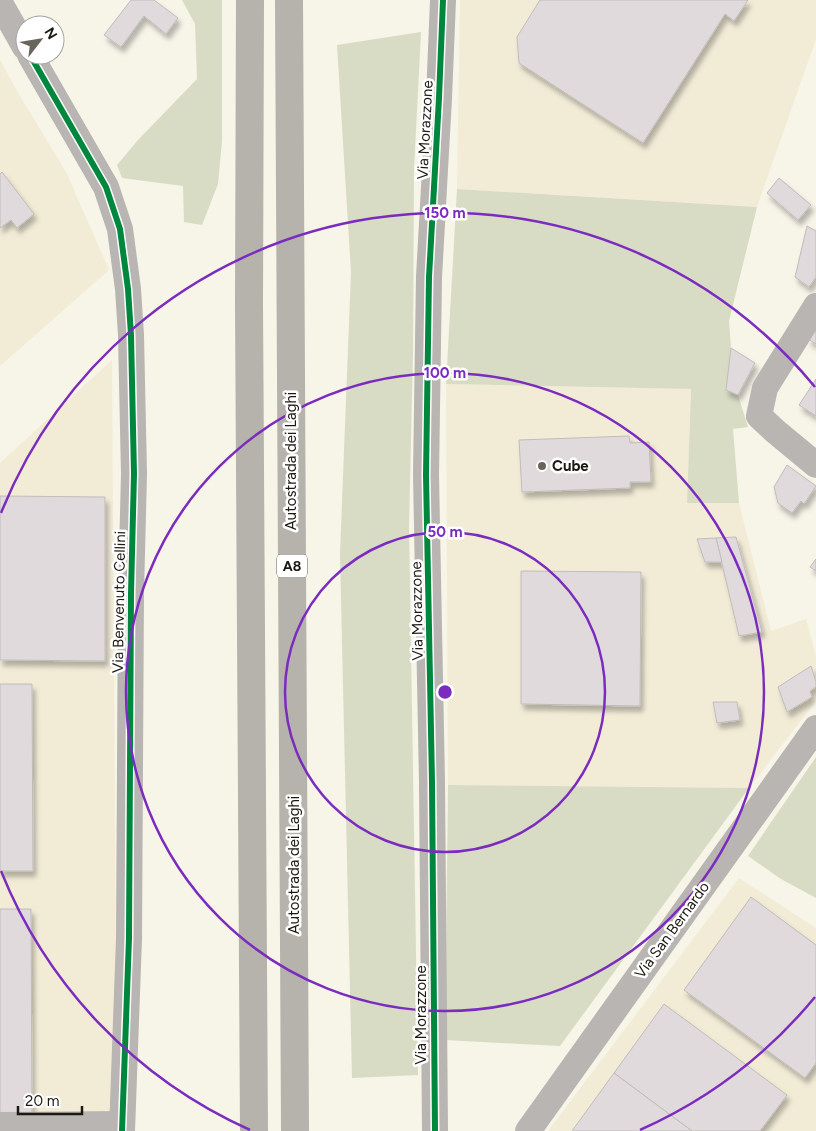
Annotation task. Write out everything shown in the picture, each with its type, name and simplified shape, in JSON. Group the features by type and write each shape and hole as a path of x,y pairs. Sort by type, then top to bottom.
{"highway":[{"path":"250,0 249,303 254,1131"},
{"name":"Autostrada dei Laghi","path":"289,0 295,1131"}],"street":[{"name":"Via Morazzone","path":"435,1131 432,772 426,475 429,277 440,98 443,0"},
{"path":"0,3 15,29"},
{"name":"Via Benvenuto Cellini","path":"36,65 106,187 120,229 128,289 131,335 134,474 128,938 122,1128"},
{"path":"816,306 765,388 759,416 816,465"},
{"name":"Via San Bernardo","path":"528,1131 816,728"},
{"path":"0,1125 122,1128"}],"shaded area":[{"path":"460,0 816,0 816,39 757,207 457,189"},
{"path":"0,60 66,172 109,270 0,366"},
{"path":"112,360 117,1131 0,1131 0,463"},
{"path":"446,384 691,389 687,502 739,503 771,631 806,619 816,656 816,701 749,788 448,785"},
{"path":"739,878 816,928 816,1131 548,1131"}],"green space":[{"path":"182,0 222,0 222,141 218,184 202,225 184,222 183,186 122,178 117,165 138,140 197,79 195,24"},
{"path":"421,32 414,169 413,353 409,527 418,1075 352,1078 340,554 351,272 337,45"},
{"path":"457,189 757,207 729,321 731,348 726,390 738,395 748,427 733,429 739,503 687,503 691,389 446,384"},
{"path":"816,757 816,898 781,879 748,856"},
{"path":"448,785 749,788 560,1046 445,1040"}],"building":[{"path":"131,0 154,0 178,18 166,34 144,16 121,47 104,35"},
{"path":"540,0 748,0 734,21 725,14 643,143 519,63 517,37"},
{"path":"2,172 34,214 17,228 11,220 0,228 0,174"},
{"path":"779,178 811,205 798,220 767,193"},
{"path":"807,226 816,231 816,277 809,287 795,277"},
{"path":"816,327 816,344 808,339"},
{"path":"731,348 755,363 738,395 726,390"},
{"path":"816,379 816,416 799,405"},
{"path":"629,436 630,443 649,442 651,482 630,482 630,488 522,492 519,440"},
{"path":"787,465 816,486 804,504 801,501 792,513 778,503 774,487"},
{"path":"0,496 105,497 105,661 0,660"},
{"path":"736,537 762,632 739,636 716,538"},
{"path":"716,538 722,562 705,562 697,539"},
{"path":"816,559 816,571 810,567"},
{"path":"521,571 641,572 640,706 521,704"},
{"path":"811,666 816,682 816,687 810,691 812,697 787,712 778,687"},
{"path":"0,684 32,684 33,871 0,871"},
{"path":"713,702 737,702 740,720 717,723"},
{"path":"751,897 816,945 816,1063 805,1078 684,990"},
{"path":"0,909 31,909 32,1113 0,1113"},
{"path":"664,1004 787,1095 760,1131 692,1131 614,1073"},
{"path":"614,1073 692,1131 572,1131"}],"cycle path":[{"path":"435,1131 432,782 426,475 429,277 443,0"},
{"path":"36,65 106,187 120,229 128,289 131,335 134,474 131,593 129,938 122,1131"}],"place":[{"name":"Cube","path":"542,466"}]}
